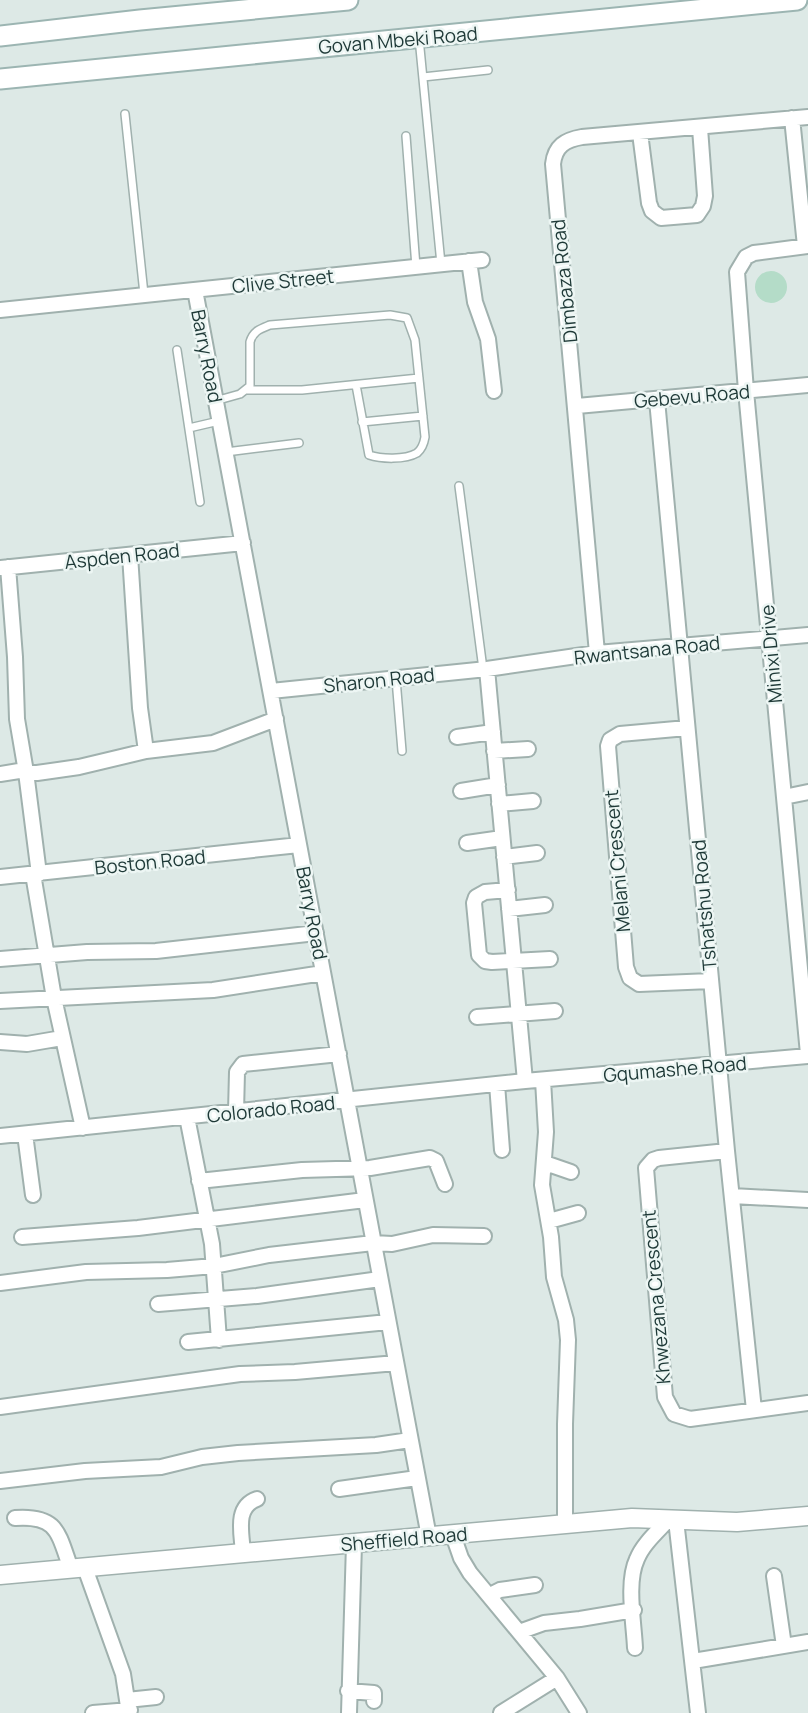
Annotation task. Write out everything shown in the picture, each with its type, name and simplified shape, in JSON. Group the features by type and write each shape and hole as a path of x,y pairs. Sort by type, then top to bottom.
{"main road":[{"path":"0,36 348,0"},
{"name":"Govan Mbeki Road","path":"0,79 797,0"}],"street":[{"name":"Dimbaza Road","path":"597,653 554,155 564,142 573,139 808,117"},
{"path":"792,118 807,246"},
{"path":"640,133 652,211 661,218 685,216 696,215 703,206 705,196 700,128"},
{"name":"Minixi Drive","path":"807,246 764,251 746,257 737,272 808,1055"},
{"name":"Clive Street","path":"0,310 476,260 475,302 488,339 494,391"},
{"name":"Barry Road","path":"195,290 429,1537"},
{"name":"Gebevu Road","path":"577,406 808,386"},
{"name":"Tshatshu Road","path":"657,400 727,1151 754,1410"},
{"name":"Aspden Road","path":"4,568 243,543"},
{"path":"130,555 140,708 146,751"},
{"path":"4,568 15,647 17,719 26,772 47,956 62,1038 83,1128"},
{"name":"Rwantsana Road","path":"485,669 597,653 808,635"},
{"path":"485,669 524,1081"},
{"name":"Sharon Road","path":"271,691 485,669"},
{"path":"0,774 37,773 79,767 146,751 213,743 276,719"},
{"name":"Melani Crescent","path":"687,728 620,734 610,740 608,746 626,967 629,978 639,984 711,981"},
{"path":"457,737 493,732"},
{"path":"494,751 528,749"},
{"path":"461,791 498,785"},
{"path":"784,797 808,792"},
{"path":"499,804 533,801"},
{"path":"467,842 502,838"},
{"name":"Boston Road","path":"0,877 299,845"},
{"path":"504,857 537,853"},
{"path":"508,890 485,892 476,897 474,903 478,951 485,961 550,959"},
{"path":"509,909 545,905"},
{"path":"0,958 156,951 316,933"},
{"path":"0,1001 212,990 323,973"},
{"path":"477,1017 555,1011"},
{"path":"0,1042 27,1044 62,1038"},
{"path":"236,1112 237,1072 243,1065 257,1061 339,1054"},
{"name":"Gqumashe Road","path":"542,1080 808,1055"},
{"path":"542,1080 546,1118 545,1163 541,1178 549,1221 554,1277 568,1329 565,1525"},
{"name":"Colorado Road","path":"0,1136 542,1080"},
{"path":"497,1084 502,1150"},
{"path":"187,1117 214,1266 219,1340"},
{"path":"24,1134 33,1195"},
{"name":"Khwezana Crescent","path":"727,1151 659,1158 646,1168 668,1408 682,1418 701,1419 808,1403"},
{"path":"200,1181 310,1169 359,1168 430,1158 436,1161 445,1184"},
{"path":"545,1163 570,1172"},
{"path":"732,1196 808,1200"},
{"path":"22,1237 138,1228 365,1200"},
{"path":"549,1221 579,1213"},
{"path":"0,1283 86,1272 214,1266 256,1256 373,1243 393,1244 433,1235 484,1236"},
{"path":"158,1304 257,1296 380,1279"},
{"path":"188,1342 388,1322"},
{"path":"0,1407 240,1374 396,1363"},
{"path":"0,1481 85,1471 161,1467 202,1457 238,1453 376,1445 410,1440"},
{"path":"339,1489 417,1478"},
{"path":"243,1553 242,1513 247,1503 257,1499"},
{"name":"Sheffield Road","path":"0,1575 632,1518 757,1522 808,1516"},
{"path":"15,1518 36,1517 50,1523 60,1538 78,1568 116,1651 129,1708"},
{"path":"672,1520 684,1593 698,1713"},
{"path":"635,1648 632,1579 634,1567 642,1550 672,1520"},
{"path":"453,1535 464,1564 557,1678 579,1713"},
{"path":"349,1713 354,1544"},
{"path":"774,1576 784,1646"},
{"path":"490,1595 500,1590 535,1585"},
{"path":"519,1632 544,1623 634,1610"},
{"path":"693,1661 808,1642"},
{"path":"501,1713 557,1678"},
{"path":"348,1691 374,1693 374,1701"},
{"path":"93,1713 129,1708 156,1698"}],"lane":[{"path":"419,38 441,264"},
{"path":"423,77 488,70"},
{"path":"125,114 144,295"},
{"path":"406,136 416,267"},
{"path":"247,390 251,382 250,342 257,330 270,325 390,315 407,318 415,340 425,437 416,454 394,457 369,455 356,385"},
{"path":"177,350 200,502"},
{"path":"215,401 247,390 281,391 419,378"},
{"path":"362,422 423,416"},
{"path":"189,428 219,421"},
{"path":"226,452 299,443"},
{"path":"459,486 485,669"},
{"path":"396,678 402,751"}],"green space":[{"path":"771,271 782,276 787,287 782,298 771,303 760,298 755,287 760,276"}]}
